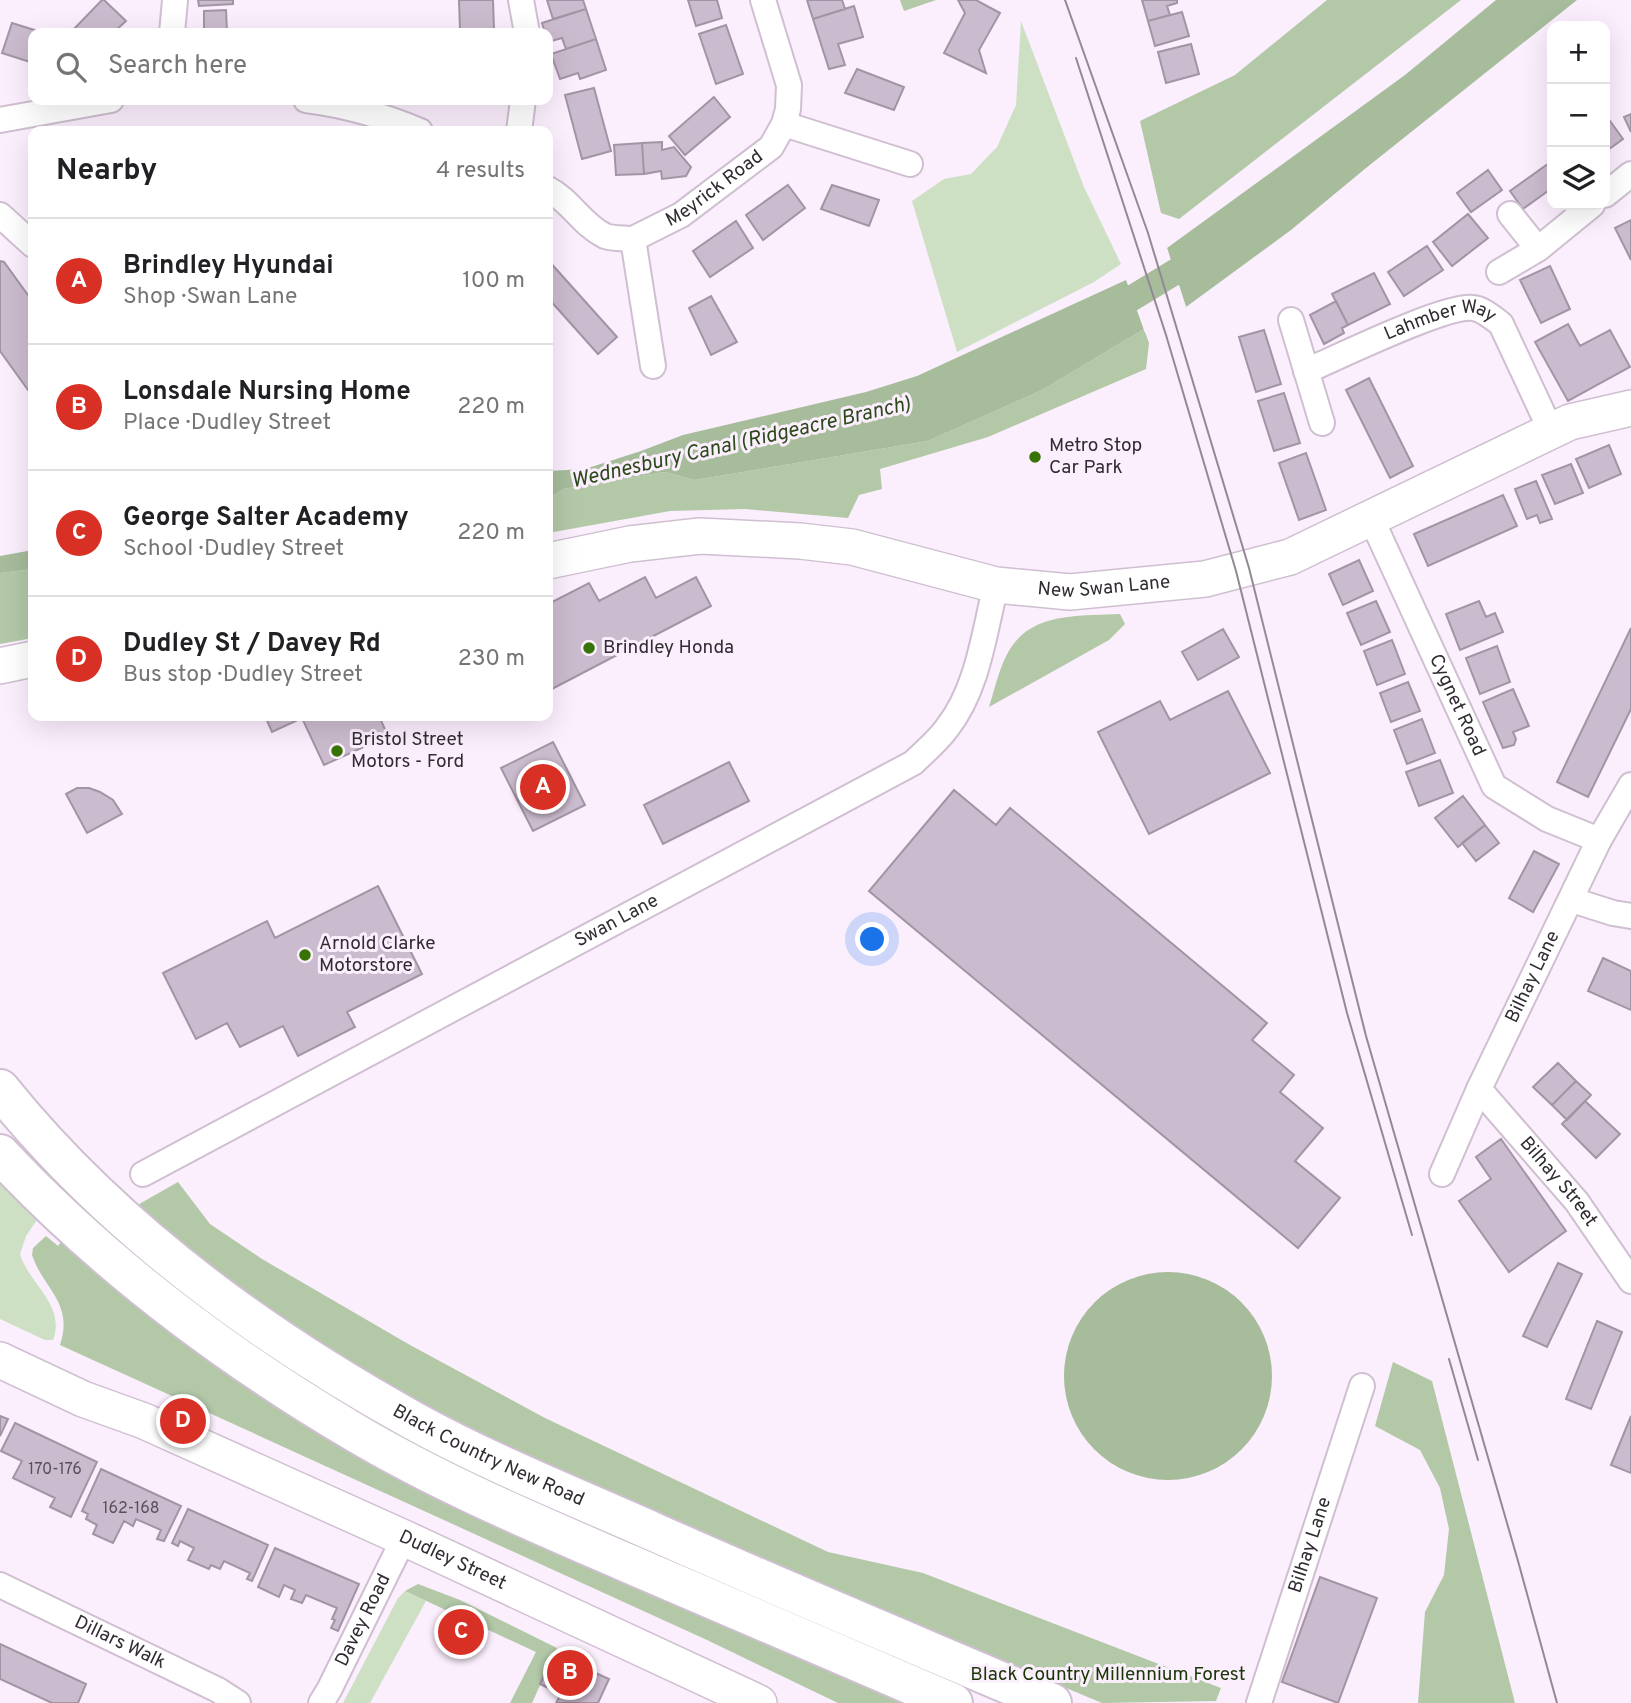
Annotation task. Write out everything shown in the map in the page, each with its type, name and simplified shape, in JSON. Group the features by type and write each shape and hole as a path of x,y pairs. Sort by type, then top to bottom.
{"highway":[{"name":"Black Country New Road","path":"0,1089 23,1118 94,1193 191,1275 295,1348 412,1420 509,1468 679,1544 1052,1703"},
{"name":"Black Country New Road","path":"0,1154 67,1223 180,1318 354,1432 432,1475 523,1517 953,1703"}],"main road":[{"name":"New Swan Lane","path":"553,560 630,544 700,536 800,541 852,547 996,585 1070,592 1205,579 1290,557 1570,422 1631,408"},
{"path":"0,666 28,660"},
{"name":"Dudley Street","path":"0,1335 62,1364 99,1387 144,1421"},
{"name":"Dudley Street","path":"0,1360 83,1399 144,1421 404,1538 759,1703"}],"street":[{"path":"173,28 175,0"},
{"path":"521,0 526,28"},
{"name":"Meyrick Road","path":"633,239 681,215 771,147 784,124 789,85 763,0"},
{"path":"0,120 83,105"},
{"path":"338,105 408,126"},
{"path":"520,126 522,105"},
{"path":"784,124 910,164"},
{"path":"1610,191 1631,174"},
{"path":"553,192 607,237 633,239 653,366"},
{"path":"1499,272 1538,249 1586,210"},
{"path":"1510,214 1538,249"},
{"path":"0,215 28,240"},
{"name":"Lahmber Way","path":"1306,371 1440,314 1472,308 1490,315 1501,324 1551,431"},
{"path":"1291,320 1322,423"},
{"name":"Cygnet Road","path":"1371,517 1494,786 1547,819 1599,841"},
{"name":"Swan Lane","path":"143,1174 913,763 947,729 962,705 974,676 996,585"},
{"name":"Bilhay Lane","path":"1442,1174 1479,1090 1599,841 1629,791"},
{"path":"1572,900 1631,916"},
{"name":"Bilhay Street","path":"1479,1090 1577,1202 1631,1281"},
{"name":"Bilhay Lane","path":"1259,1703 1362,1386"},
{"name":"Davey Road","path":"321,1703 404,1538"},
{"name":"Dillars Walk","path":"0,1585 218,1690 238,1703"}],"shaded area":[{"path":"1021,21 1084,187 1121,264 1094,282 957,352 912,201 944,179 971,174 997,147 1016,105"},
{"path":"0,1180 39,1217 26,1236 20,1254 51,1305 56,1327 53,1340 45,1340 0,1319"},
{"path":"405,1591 426,1601 370,1703 343,1703 398,1598"}],"green space":[{"path":"900,0 936,0 904,11"},
{"path":"1327,0 1461,0 1179,219 1161,213 1140,121 1235,75"},
{"path":"1144,329 1149,343 1146,369 988,437 880,469 882,489 859,495 848,518 745,509 670,511 553,532 553,496 563,489 665,472 695,480 928,441 1042,390"},
{"path":"28,570 28,639 0,644 0,573"},
{"path":"1120,614 1125,624 1109,640 989,707 1006,656 1026,632 1051,620 1065,617"},
{"name":"Black Country Millennium Forest","path":"178,1182 210,1224 262,1259 410,1345 545,1418 828,1552 923,1573 1221,1688 1216,1701 1102,1703 644,1511 467,1432 278,1319 133,1210"},
{"path":"46,1236 58,1246 65,1237 140,1305 907,1703 838,1703 707,1640 60,1345 63,1318 60,1307 32,1255 33,1248"},
{"path":"1393,1362 1432,1381 1515,1703 1418,1703 1425,1612 1444,1575 1449,1529 1440,1488 1420,1450 1375,1426"},
{"path":"418,1584 460,1600 557,1648 532,1703 510,1703 536,1652 405,1591"}],"water":[{"path":"1496,0 1577,0 1547,21 1547,24 1291,230 1186,307 1167,248 1405,75"},
{"path":"1126,280 1144,329 1042,390 928,441 695,480 665,472 563,489 553,496 553,471 585,469 683,435 866,392 917,376"},
{"path":"28,551 28,570 0,573 0,556"},
{"path":"1168,1272 1208,1280 1226,1289 1242,1302 1255,1318 1264,1336 1272,1376 1264,1416 1255,1434 1242,1450 1226,1463 1208,1472 1168,1480 1128,1472 1110,1463 1094,1450 1081,1434 1072,1416 1064,1376 1072,1336 1081,1318 1094,1302 1110,1289 1128,1280"}],"pier":[{"path":"1166,245 1187,311 1182,309 1164,250"},
{"path":"1125,276 1129,278 1147,328 1145,333"}],"building":[{"path":"102,0 126,21 118,28 75,28"},
{"path":"198,0 233,0 233,4 199,6"},
{"path":"459,0 493,0 494,28 460,28"},
{"path":"547,0 583,0 586,9 553,19"},
{"path":"688,0 717,0 722,18 696,26"},
{"path":"807,0 842,0 845,9 813,19"},
{"path":"958,0 976,0 1000,13 979,50 986,73 944,53 965,13"},
{"path":"1142,0 1177,0 1177,3 1167,6 1170,15 1148,21"},
{"path":"854,6 863,37 838,44 845,65 829,69 813,19"},
{"path":"586,9 596,39 566,49 562,38 553,41 553,28 544,28 542,23"},
{"path":"226,10 227,28 204,28 204,11"},
{"path":"1182,12 1189,36 1155,46 1148,21"},
{"path":"12,23 28,28 28,61 2,53"},
{"path":"726,25 743,74 716,84 699,34"},
{"path":"596,39 606,70 580,79 578,73 560,79 553,53"},
{"path":"1191,44 1199,74 1166,83 1158,52"},
{"path":"857,69 904,87 894,110 845,93"},
{"path":"594,88 611,151 582,159 565,95"},
{"path":"714,97 730,117 685,155 669,136"},
{"path":"1631,114 1631,132 1624,117"},
{"path":"1610,121 1623,139 1610,148"},
{"path":"662,142 662,150 674,147 691,167 686,176 662,179 661,171 644,174 642,143"},
{"path":"642,143 644,174 616,175 614,145"},
{"path":"1547,165 1547,192 1523,209 1510,191"},
{"path":"1488,170 1502,190 1471,212 1457,193"},
{"path":"788,185 805,208 763,240 746,215"},
{"path":"832,185 879,200 869,226 821,209"},
{"path":"1468,214 1488,238 1452,266 1433,242"},
{"path":"1631,220 1631,260 1615,228"},
{"path":"736,221 753,248 710,277 693,251"},
{"path":"1427,246 1443,270 1404,296 1388,272"},
{"path":"0,261 4,262 28,295 28,390 0,351"},
{"path":"553,266 617,337 598,354 553,304"},
{"path":"1550,266 1570,309 1541,323 1520,280"},
{"path":"1374,273 1390,304 1348,325 1332,294"},
{"path":"711,296 737,342 711,355 689,308"},
{"path":"1336,301 1348,325 1342,328 1344,333 1324,344 1310,315"},
{"path":"1568,324 1580,346 1610,330 1630,367 1568,401 1535,342"},
{"path":"1264,330 1281,384 1256,392 1239,337"},
{"path":"1369,378 1413,466 1390,478 1346,390"},
{"path":"1284,393 1300,443 1274,451 1258,401"},
{"path":"1609,445 1621,474 1589,488 1576,459"},
{"path":"1306,453 1326,510 1299,520 1279,463"},
{"path":"1571,464 1583,493 1555,504 1542,475"},
{"path":"1536,481 1552,519 1540,523 1537,515 1527,519 1515,489"},
{"path":"1503,495 1517,526 1428,566 1414,534"},
{"path":"1359,560 1373,591 1343,605 1329,574"},
{"name":"Brindley Honda","path":"645,577 656,598 696,577 711,606 553,688 553,601 589,583 599,601"},
{"path":"1376,601 1390,632 1361,645 1347,613"},
{"path":"1479,601 1486,617 1495,613 1503,632 1460,650 1446,614"},
{"path":"1631,628 1631,709 1588,797 1557,782"},
{"path":"1223,629 1239,657 1198,680 1182,652"},
{"path":"1392,640 1405,674 1377,685 1364,651"},
{"path":"1497,646 1510,682 1480,694 1466,658"},
{"path":"1408,682 1420,711 1391,722 1380,693"},
{"path":"1513,689 1529,726 1513,732 1516,739 1514,745 1503,748 1483,702"},
{"path":"1228,691 1270,773 1149,834 1098,732 1160,701 1170,720"},
{"path":"1422,719 1435,753 1407,764 1394,730"},
{"name":"Bristol Street Motors - Ford","path":"267,721 296,721 272,732"},
{"name":"Bristol Street Motors - Ford","path":"303,721 381,721 388,736 324,765"},
{"path":"553,742 585,805 533,831 501,768"},
{"path":"1440,760 1453,793 1419,806 1406,772"},
{"path":"729,762 749,801 663,844 644,805"},
{"path":"77,788 100,792 113,800 122,814 87,833 66,794"},
{"path":"954,790 996,825 1010,808 1267,1023 1252,1040 1294,1075 1280,1092 1323,1128 1295,1161 1340,1198 1298,1248 869,891"},
{"path":"1463,796 1485,825 1458,847 1435,818"},
{"path":"1485,825 1499,843 1476,861 1462,843"},
{"path":"1534,851 1559,864 1533,912 1509,898"},
{"name":"Arnold Clarke Motorstore","path":"378,886 422,974 347,1012 355,1027 298,1056 283,1026 240,1047 227,1023 196,1039 163,973 267,921 275,938"},
{"path":"1603,958 1631,971 1631,1010 1588,991"},
{"path":"1558,1063 1576,1081 1552,1105 1533,1087"},
{"path":"1576,1081 1591,1095 1567,1120 1552,1105"},
{"path":"1585,1101 1620,1134 1596,1158 1562,1124"},
{"path":"1501,1139 1566,1231 1509,1272 1459,1201 1491,1179 1476,1157"},
{"path":"1558,1263 1582,1274 1547,1347 1523,1336"},
{"path":"1597,1321 1622,1332 1591,1409 1566,1399"},
{"path":"0,1416 8,1419 0,1436"},
{"path":"1631,1416 1631,1473 1611,1465"},
{"path":"15,1423 97,1462 71,1517 50,1507 55,1498 13,1478 22,1461 1,1451"},
{"path":"101,1469 181,1506 164,1541 157,1539 161,1530 136,1519 133,1526 124,1521 113,1543 93,1534 97,1525 86,1519 88,1514 82,1511"},
{"path":"188,1509 268,1545 252,1581 247,1579 250,1573 224,1561 220,1569 211,1565 209,1569 188,1560 194,1548 180,1541 178,1546 172,1543"},
{"path":"275,1548 359,1584 338,1631 331,1628 337,1608 306,1595 302,1603 291,1599 295,1590 284,1585 279,1597 258,1587"},
{"path":"1320,1577 1377,1598 1338,1703 1282,1682"},
{"path":"0,1644 86,1684 78,1703 52,1703 0,1679"},
{"path":"554,1654 609,1679 598,1703 556,1703 561,1694 540,1684"}],"waterway":[{"name":"Wednesbury Canal (Ridgeacre Branch)","path":"1101,317 1203,255"}],"tram line":[{"path":"1065,0 1148,233 1249,568 1366,1036 1557,1703"},
{"path":"1076,58 1166,335 1236,571 1347,1013 1412,1235"},
{"path":"1449,1359 1478,1460"}],"place":[{"name":"Metro Stop Car Park","path":"1035,457"},
{"name":"Brindley Honda","path":"589,648"},
{"name":"Bristol Street Motors - Ford","path":"337,751"},
{"name":"Brindley Hyundai","path":"543,787"},
{"name":"Arnold Clarke Motorstore","path":"305,955"},
{"name":"Dudley St / Davey Rd","path":"183,1421"},
{"name":"George Salter Academy","path":"461,1632"},
{"name":"Lonsdale Nursing Home","path":"570,1673"}]}
